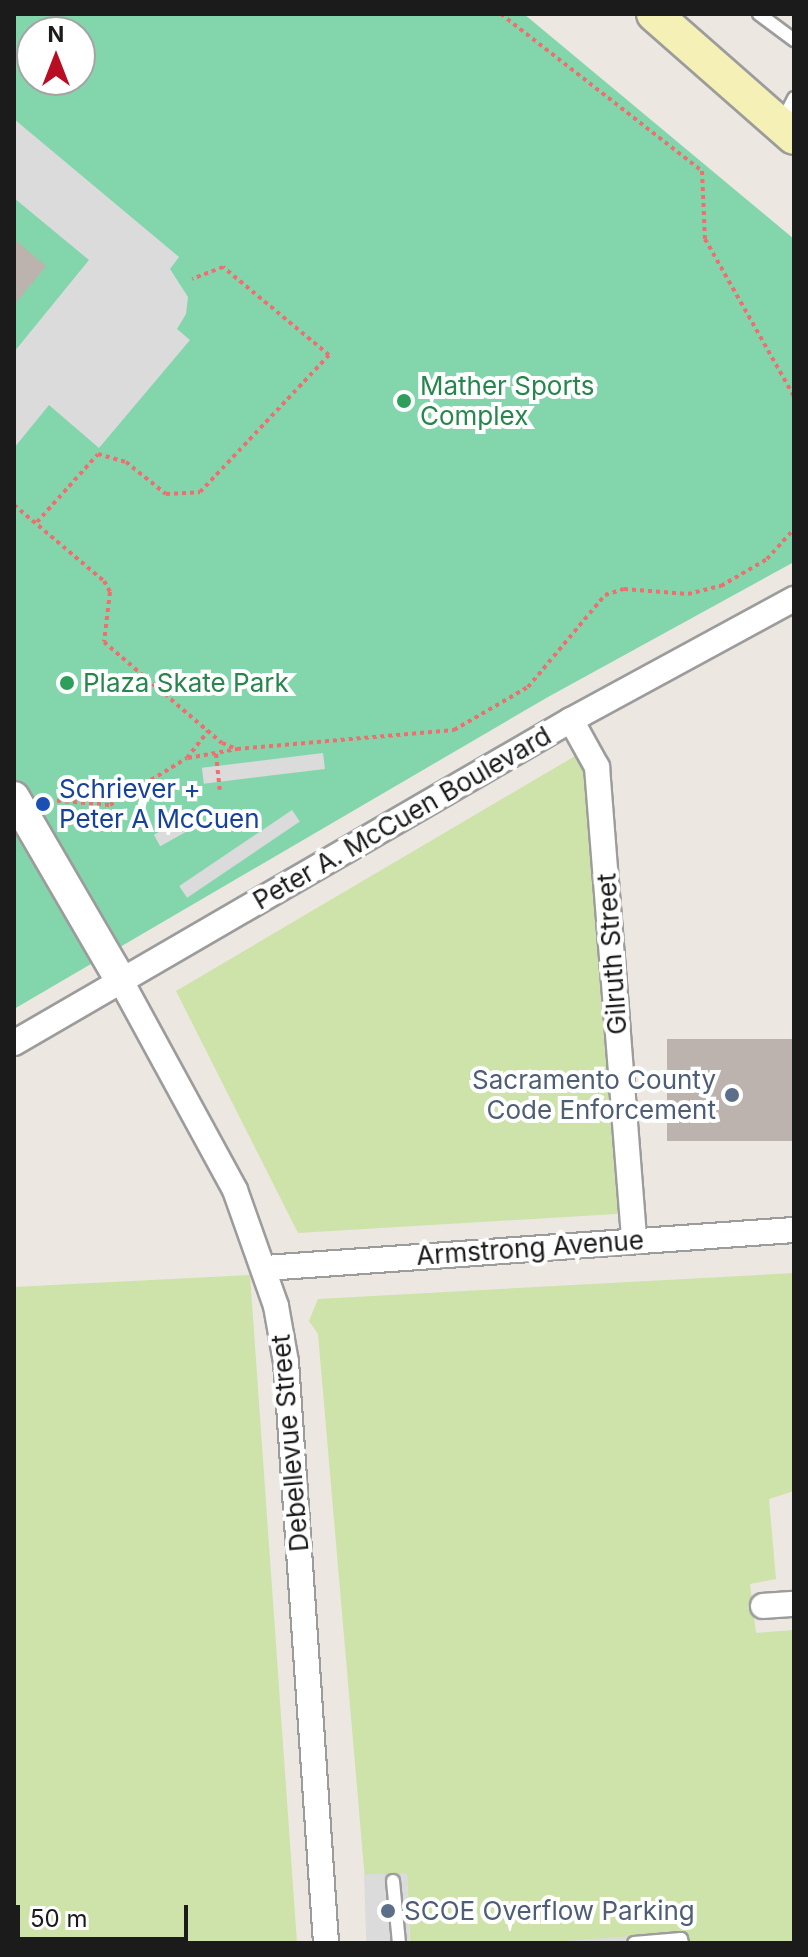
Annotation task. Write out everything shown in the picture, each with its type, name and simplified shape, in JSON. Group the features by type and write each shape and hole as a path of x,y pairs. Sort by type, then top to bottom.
{"main road":[{"path":"654,14 789,120"}],"street":[{"name":"Peter A. McCuen Boulevard","path":"14,1043 571,720 794,599"},
{"name":"Gilruth Street","path":"571,720 597,767 634,1241"},
{"path":"14,797 120,979"},
{"name":"Debellevue Street","path":"120,979 235,1190 266,1268 286,1362 326,1943"},
{"name":"Armstrong Avenue","path":"266,1268 794,1230"},
{"path":"763,1606 794,1604"}],"lane":[{"path":"759,14 794,40"},
{"path":"393,1881 399,1943"},
{"path":"634,1943 681,1939 682,1943"}],"path":[{"path":"501,14 702,171 705,239 794,396"},
{"path":"37,522 98,454 126,462 166,494 200,492 329,355 223,267 192,279"},
{"path":"14,505 37,522 110,592 104,642 208,731 237,749"},
{"path":"187,758 237,749 454,730 528,687 605,595 624,589 688,594 721,586 767,559 794,529"},
{"path":"49,800 110,805 187,758 208,731"},
{"path":"216,754 220,790"}],"green space":[{"name":"Mather Sports Complex","path":"14,14 524,14 794,239 794,562 548,697 14,1009"},
{"path":"587,749 632,1213 298,1233 176,991"},
{"path":"794,1273 794,1491 769,1499 776,1579 750,1584 756,1633 794,1630 794,1943 410,1943 407,1874 365,1880 318,1334 309,1321 318,1299"},
{"path":"250,1275 297,1943 14,1943 14,1287"}],"shaded area":[{"path":"14,119 179,257 170,269 188,297 186,314 177,329 190,340 99,448 49,405 14,448 14,352 89,260 14,198"},
{"path":"323,753 325,769 204,784 202,768"},
{"path":"292,810 300,822 187,898 179,886"},
{"path":"195,812 201,823 160,846 154,835"},
{"name":"SCOE Overflow Parking","path":"407,1873 409,1943 366,1943 364,1875"},
{"name":"SCOE Overflow Parking","path":"660,1934 660,1943 536,1943"}],"building":[{"path":"14,239 46,266 14,305"},
{"name":"Sacramento County Code Enforcement","path":"667,1039 794,1039 794,1141 667,1141"}],"place":[{"name":"Mather Sports Complex","path":"404,401"},
{"name":"Plaza Skate Park","path":"67,683"},
{"name":"Schriever + Peter A McCuen","path":"43,804"},
{"name":"Sacramento County Code Enforcement","path":"732,1095"},
{"name":"SCOE Overflow Parking","path":"388,1911"}]}
